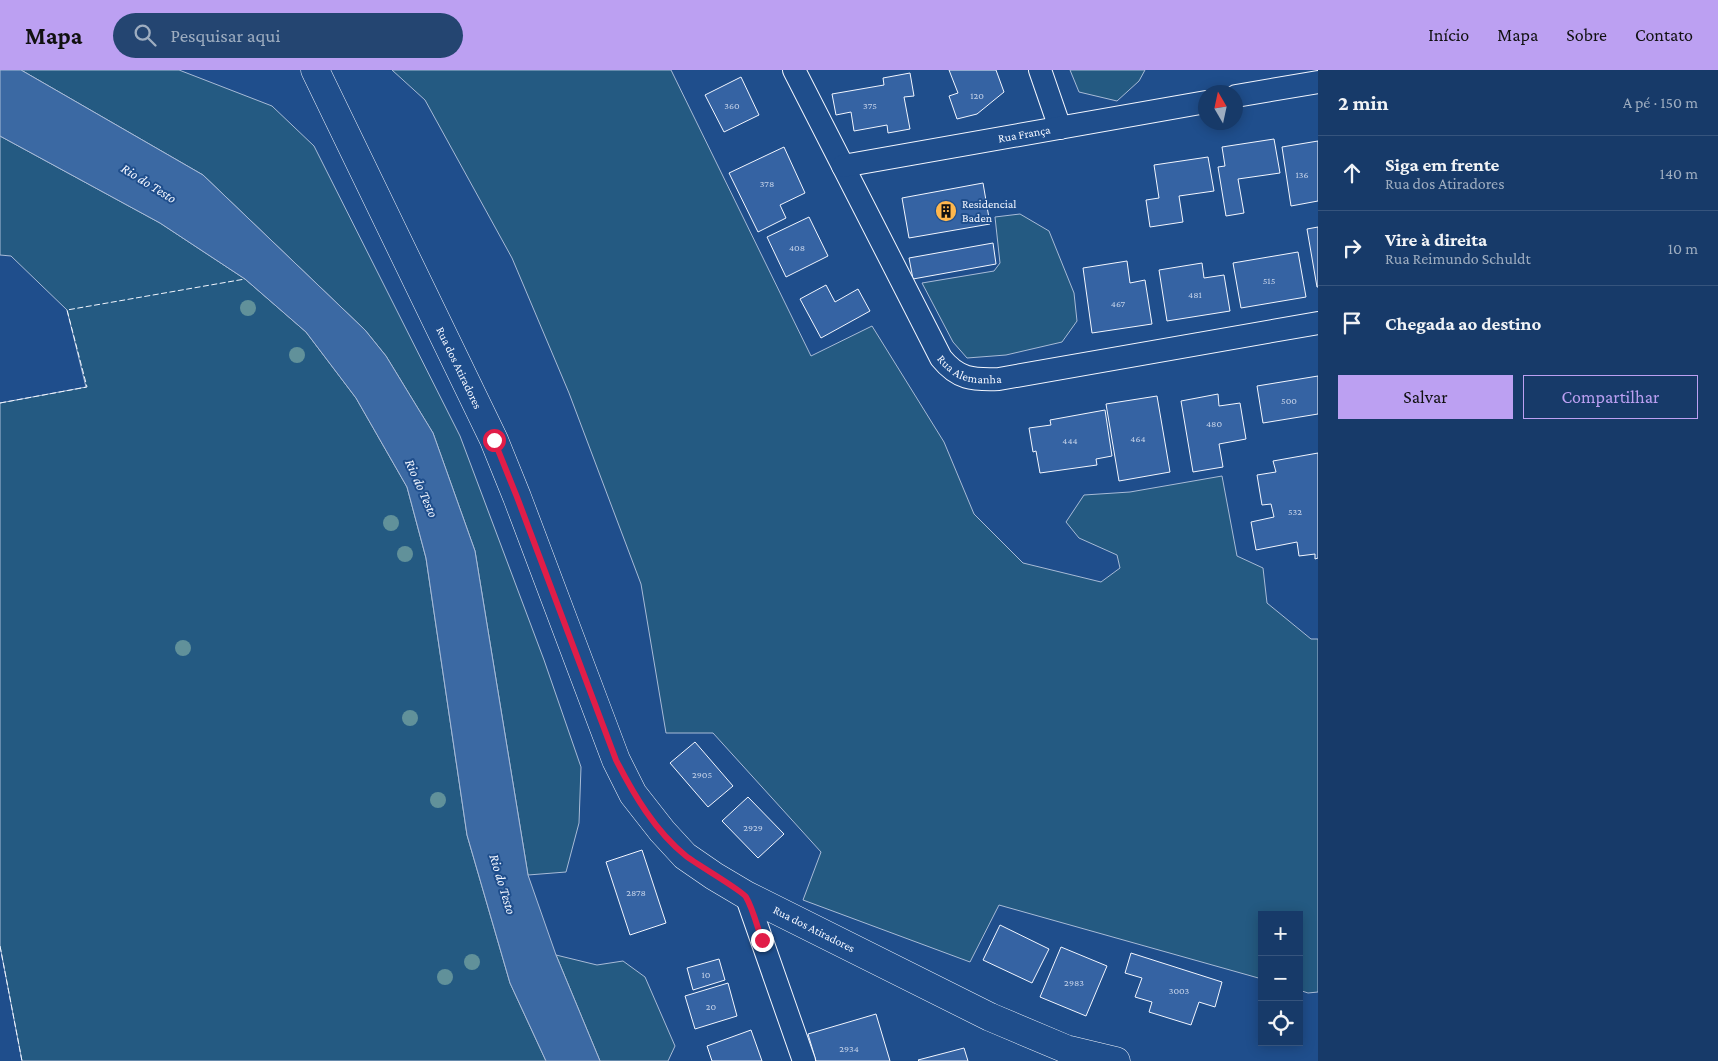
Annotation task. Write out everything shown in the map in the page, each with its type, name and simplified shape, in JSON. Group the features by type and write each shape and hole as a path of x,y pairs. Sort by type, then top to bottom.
{"street":[{"name":"Rua dos Atiradores","path":"315,70 494,440 616,760 633,794 662,832 685,856 746,895 990,1017 1066,1049 1116,1061"},
{"name":"Rua Alemanha","path":"794,70 941,358 951,370 980,380 999,379 1318,323"},
{"path":"1040,70 1060,128"},
{"path":"1243,95 1318,82"},
{"name":"Rua França","path":"843,166 1198,103"},
{"path":"746,895 804,1061"}],"shaded area":[{"path":"21,70 179,70 272,106 314,146 460,436 544,660 581,767 579,823 566,872 528,875 475,551 433,433 386,356 365,330 203,175"},
{"path":"392,70 671,70 811,356 872,326 944,442 974,514 1023,563 1101,582 1120,568 1117,555 1079,538 1066,522 1084,495 1130,492 1222,476 1237,556 1263,568 1267,603 1311,639 1318,639 1318,992 1303,991 1303,911 1258,911 1258,978 999,905 970,962 803,900 821,852 713,733 666,733 641,584 569,393 512,258 425,100"},
{"path":"1070,70 1145,70 1139,81 1117,101 1079,92"},
{"path":"0,136 160,223 245,279 306,332 356,398 407,487 426,558 467,835 510,983 546,1061 22,1061 0,946 0,403 86,387 67,310 11,256 0,255"},
{"path":"1020,214 1049,231 1074,293 1077,321 1062,342 1006,355 967,358 953,342 922,283 994,271 1000,263 995,217"},
{"path":"556,955 597,965 623,961 645,977 675,1046 668,1061 600,1061"}],"water":[{"name":"Rio do Testo","path":"0,70 21,70 203,175 365,330 386,356 433,433 475,551 528,875 556,955 600,1061 546,1061 510,983 467,835 426,558 407,487 356,398 306,332 245,279 160,223 0,136"}],"building":[{"path":"949,70 996,70 1004,92 977,114 957,119 949,96 958,93"},
{"path":"910,73 914,96 904,97 910,129 888,133 887,125 854,131 851,112 836,115 832,94 884,85 883,78"},
{"path":"741,77 759,115 724,132 705,95"},
{"path":"1274,139 1280,173 1238,179 1244,213 1226,216 1218,167 1225,166 1222,147"},
{"path":"1318,141 1318,201 1291,206 1282,147"},
{"path":"784,147 805,193 780,205 786,218 758,232 729,173"},
{"path":"1208,157 1214,191 1179,196 1183,222 1150,227 1146,200 1159,198 1154,165"},
{"name":"Residencial Baden","path":"983,183 990,224 909,238 902,198"},
{"path":"809,217 828,256 786,277 767,237"},
{"path":"1318,227 1318,287 1317,287 1307,229"},
{"path":"993,243 996,264 913,279 909,258"},
{"path":"1298,252 1306,297 1241,308 1233,263"},
{"path":"1127,261 1130,283 1145,280 1152,324 1092,333 1083,268"},
{"path":"1202,263 1204,278 1224,275 1230,311 1167,321 1159,270"},
{"path":"826,285 835,302 858,289 870,311 821,338 800,299"},
{"path":"1318,376 1318,414 1263,423 1257,386"},
{"path":"1218,394 1219,406 1240,403 1246,439 1219,444 1223,467 1193,472 1181,401"},
{"path":"1157,396 1170,472 1119,481 1106,404"},
{"path":"1105,410 1112,456 1096,459 1097,465 1040,473 1036,451 1033,452 1029,428 1051,425 1050,420"},
{"path":"1318,453 1318,558 1315,559 1315,554 1299,556 1297,542 1256,550 1251,522 1274,517 1271,504 1262,505 1257,475 1276,472 1273,461"},
{"path":"695,742 733,786 708,807 670,763"},
{"path":"748,797 784,834 758,858 722,821"},
{"path":"642,850 666,923 630,935 606,862"},
{"path":"1000,925 1049,949 1032,983 983,960"},
{"path":"1061,947 1107,966 1086,1016 1040,997"},
{"path":"1131,953 1222,982 1215,1007 1199,1002 1191,1025 1149,1012 1152,1002 1135,997 1142,978 1125,973"},
{"path":"719,959 725,980 693,990 687,968"},
{"path":"728,983 737,1016 695,1029 685,996"},
{"path":"876,1014 890,1061 816,1061 808,1034"},
{"path":"751,1030 762,1061 712,1061 707,1046"},
{"path":"964,1048 968,1061 918,1060"}],"fence":[{"path":"0,403 87,387 67,310 245,279"},
{"path":"0,946 22,1061"}],"place":[{"name":"Residencial Baden","path":"946,211"}],"route":[{"path":"494,440 616,760 633,794 662,832 685,856 746,895 762,940"}]}
